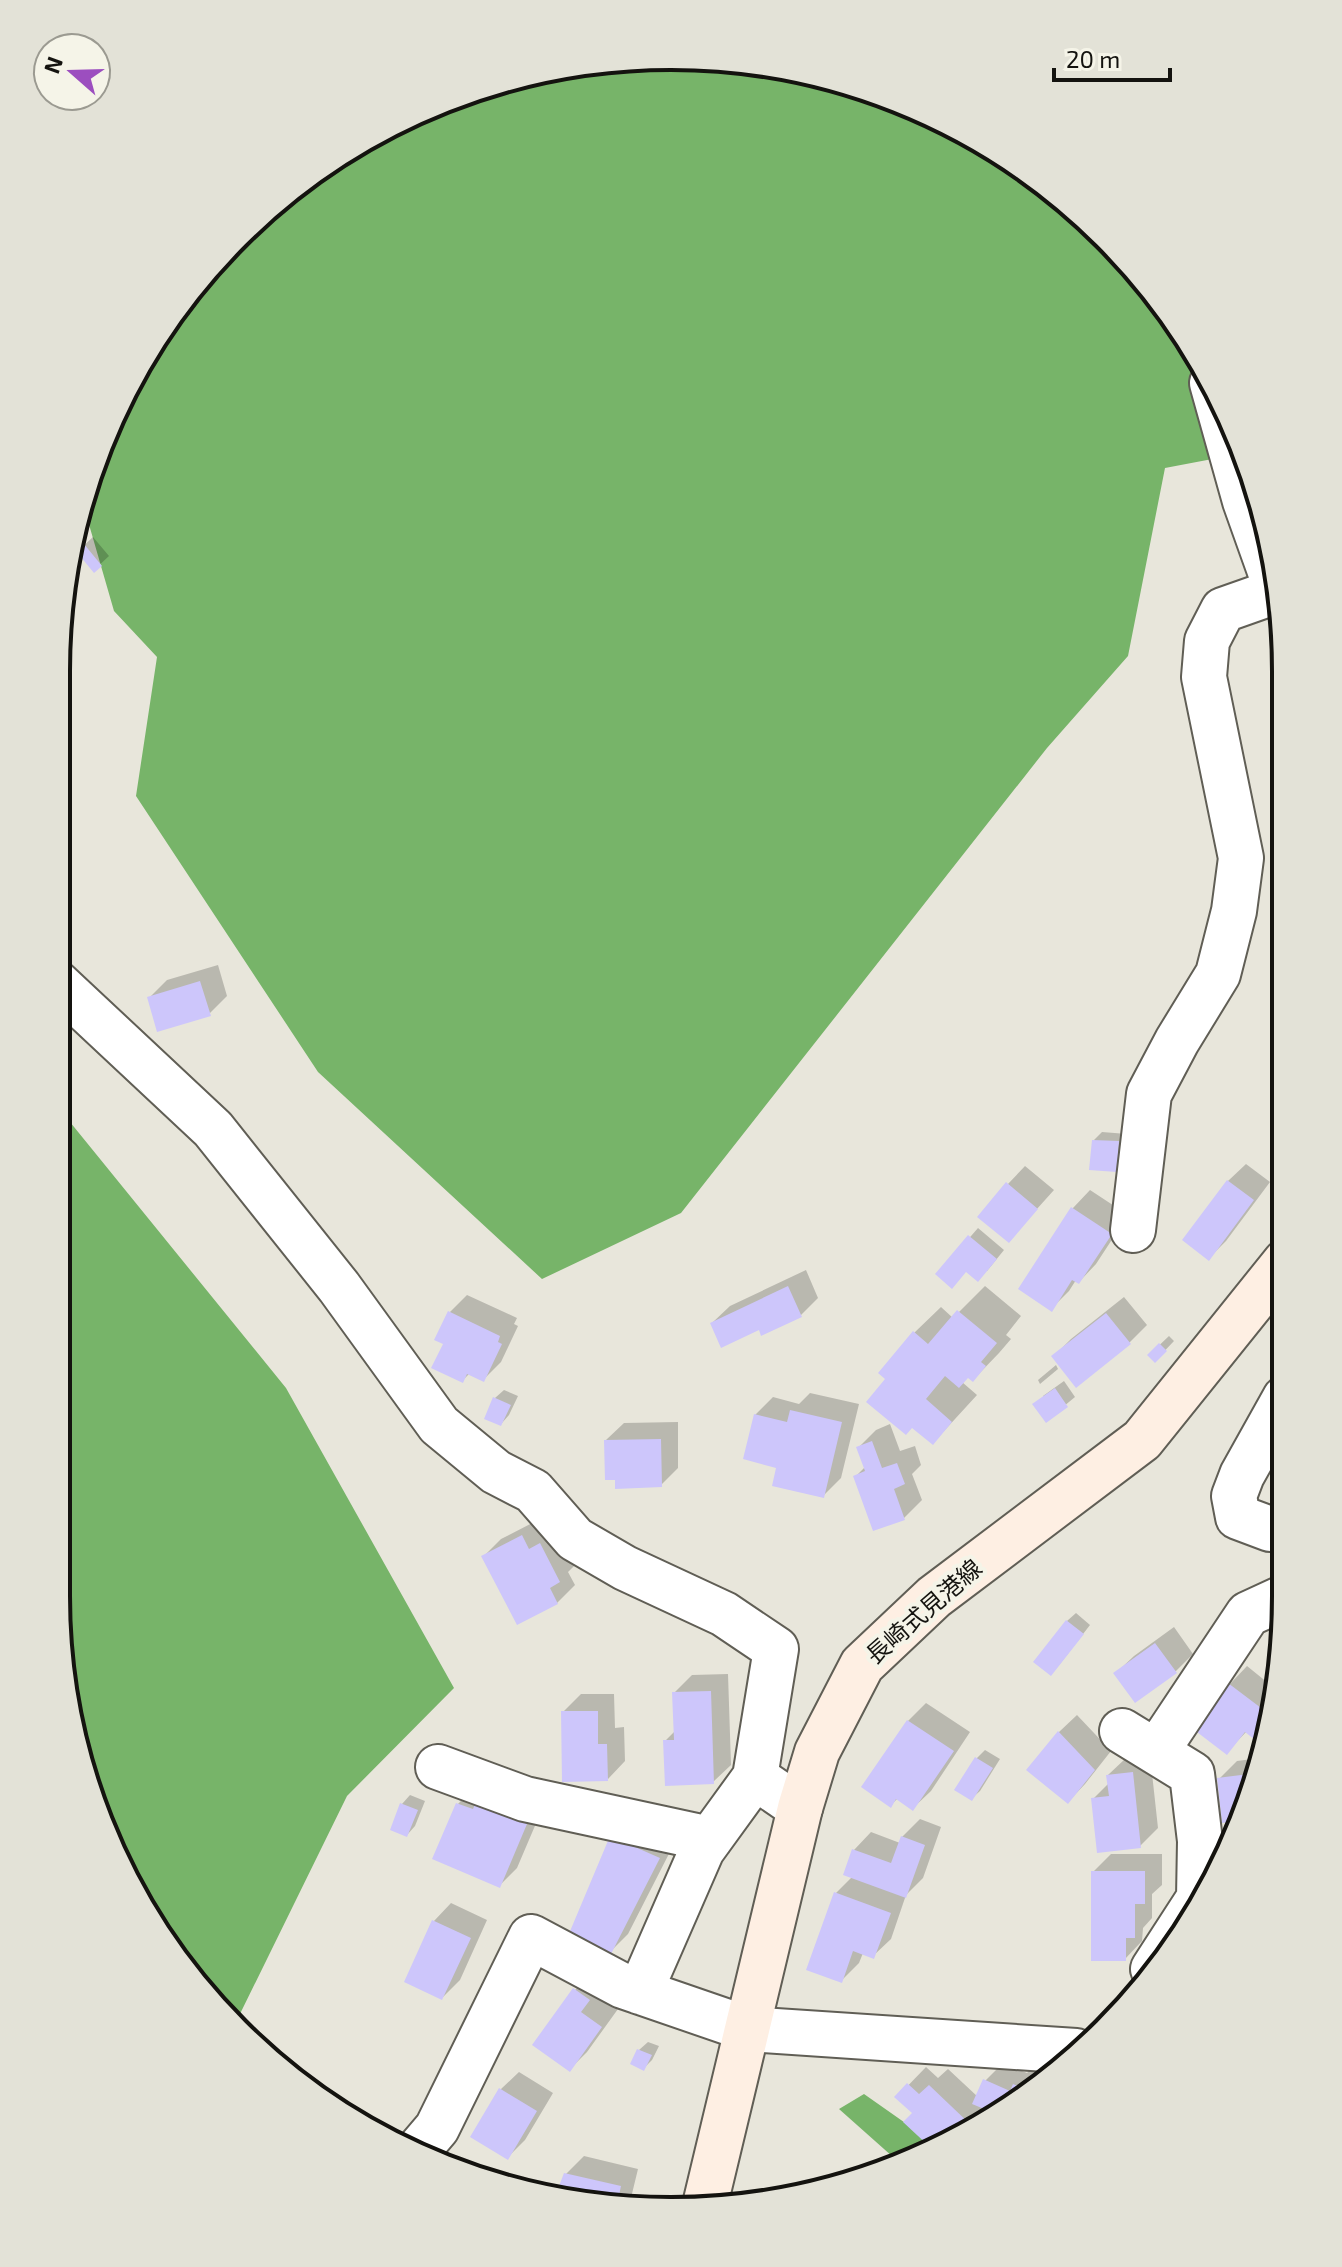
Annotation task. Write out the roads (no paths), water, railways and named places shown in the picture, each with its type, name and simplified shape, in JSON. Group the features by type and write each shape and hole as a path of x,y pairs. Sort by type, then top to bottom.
{"main road":[{"name":"長崎式見港線","path":"707,2196 800,1808 817,1752 862,1665 934,1597 1142,1440 1272,1278"}],"street":[{"path":"1235,463 1255,529"},
{"path":"1133,1230 1149,1094 1218,974 1234,911 1241,858 1204,677 1207,641 1223,610 1267,593"},
{"path":"70,995 213,1129 339,1287 439,1425 496,1472 533,1491 575,1539 625,1568 724,1614 776,1649 755,1777 702,1850 640,1992"},
{"path":"1272,1421 1234,1496 1238,1517 1272,1529"},
{"path":"1199,1881 1200,1841 1192,1774 1139,1741 1248,1614 1272,1603"},
{"path":"438,1767 525,1799 710,1839"},
{"path":"755,1777 800,1808"},
{"path":"424,2143 437,2128 531,1937 623,1986 748,2029 1064,2050"}]}
